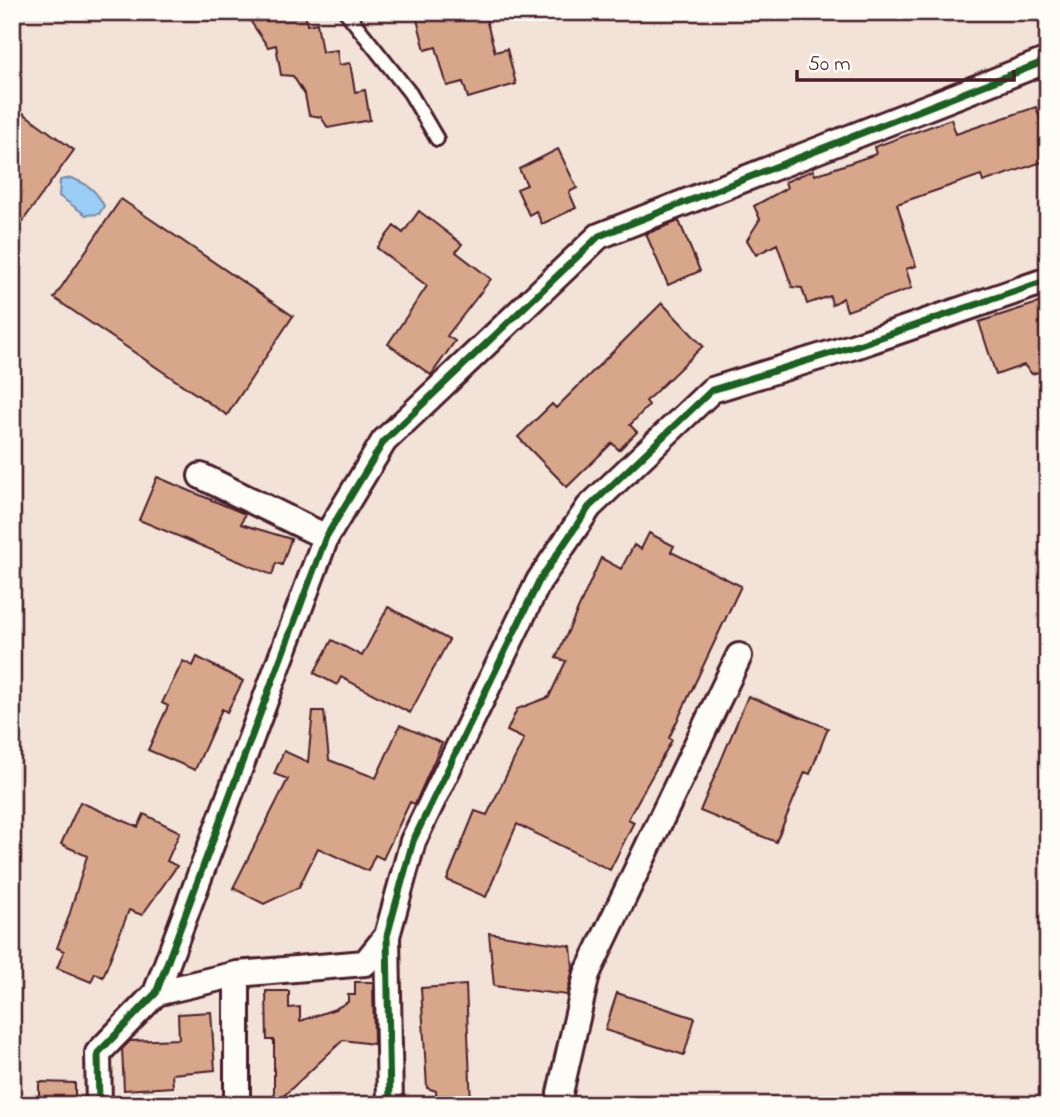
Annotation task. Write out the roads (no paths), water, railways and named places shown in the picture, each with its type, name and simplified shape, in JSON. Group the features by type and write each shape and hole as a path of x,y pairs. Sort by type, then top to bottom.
{"street":[{"path":"99,1105 97,1053 156,993 326,537 384,441 599,236 1048,60"},
{"path":"390,1105 387,936 413,841 539,581 589,508 712,390 855,346 1048,280"},
{"path":"201,476 326,537"},
{"path":"561,1105 560,1093 587,974 739,656"},
{"path":"156,993 237,974 365,963 387,936"},
{"path":"237,974 237,1105"}],"lane":[{"path":"346,12 410,93 437,139"}],"water":[{"path":"71,178 95,192 104,206 99,214 86,215 59,196 60,180"}]}
